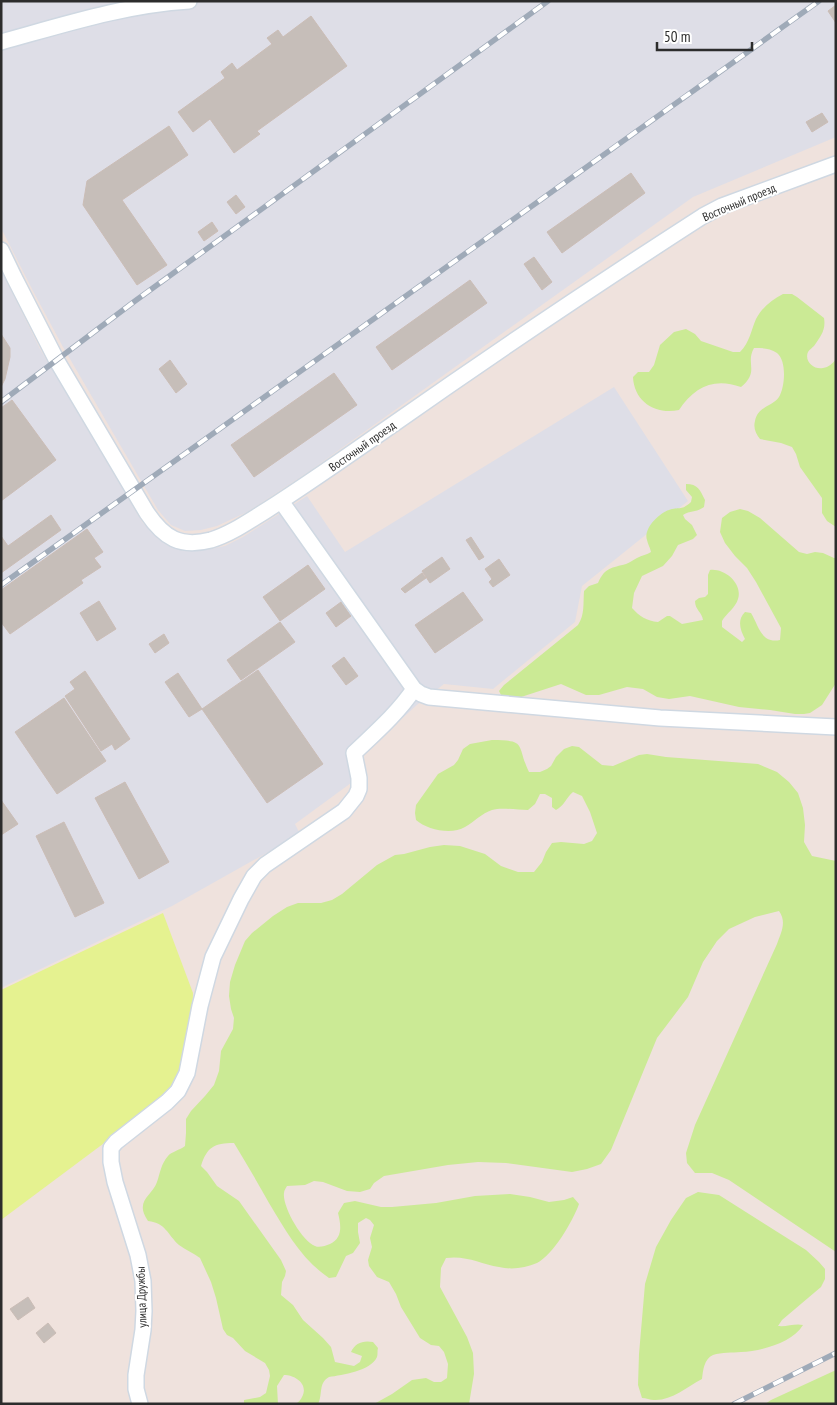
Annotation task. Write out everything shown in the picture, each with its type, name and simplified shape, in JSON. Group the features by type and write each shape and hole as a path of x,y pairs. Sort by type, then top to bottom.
{"street":[{"path":"1,42 102,14 150,4 189,1"},
{"name":"Восточный проезд","path":"1,250 57,361 157,527 174,539 183,542 208,540 233,531 281,501 485,360 703,216 722,206 836,164"},
{"path":"281,501 414,689 429,698 660,718 836,727"},
{"name":"улица Дружбы","path":"140,1404 136,1389 136,1375 144,1312 141,1268 115,1182 111,1162 111,1148 178,1091 186,1073 200,1006 213,957 241,898 254,876 265,865 344,811 359,789 359,778 354,753 396,713 414,689"}],"shaded area":[{"path":"1,1 836,1 836,137 693,197 311,470 247,512 217,526 185,531 171,525 158,510 63,347 1,228"},
{"path":"1,270 40,349 142,522 157,538 167,545 187,551 225,546 243,537 307,496 345,552 614,387 688,501 582,586 575,622 493,689 444,684 418,704 353,763 351,783 295,824 300,834 172,906 1,988"}],"green space":[{"path":"783,294 792,294 824,318 822,333 808,352 807,359 809,362 816,368 823,368 830,365 836,359 836,527 827,521 822,513 822,498 800,467 792,447 760,439 755,431 754,424 759,412 779,397 783,387 784,368 777,353 769,349 754,348 750,376 741,387 722,383 706,386 691,395 679,410 662,410 648,405 642,400 634,386 633,377 638,372 649,372 654,365 660,345 674,332 686,329 695,334 701,341 733,352 740,352 748,340 761,311 771,301"},
{"path":"686,484 696,486 705,500 704,507 683,515 692,525 697,535 693,539 678,545 672,556 663,566 642,576 634,593 632,608 650,621 658,622 667,616 682,624 703,620 695,601 708,594 708,575 710,570 721,571 735,582 739,593 735,605 722,621 722,627 742,642 745,639 741,629 741,618 745,612 751,613 765,637 774,641 780,640 781,628 756,582 747,568 725,543 720,532 722,518 730,512 740,509 748,511 760,518 799,552 807,554 823,553 836,558 836,683 822,705 810,713 795,714 739,707 690,696 669,699 657,697 643,689 627,687 599,695 586,695 561,684 518,698 510,699 501,695 499,691 504,685 578,625 583,613 584,591 589,586 598,583 603,574 609,569 626,564 651,552 647,542 647,531 657,518 665,512 682,508 691,502 692,497 686,490"},
{"path":"492,740 516,743 521,750 529,772 540,772 547,769 564,749 572,746 579,747 602,765 613,766 639,755 647,754 758,764 777,772 798,793 803,808 804,842 812,856 836,861 836,1252 729,1180 712,1173 695,1173 687,1163 686,1153 695,1125 780,936 783,919 779,911 755,917 729,929 717,941 703,962 688,997 657,1038 611,1150 601,1164 572,1172 506,1163 478,1162 448,1165 384,1176 374,1183 370,1189 360,1192 347,1191 323,1182 314,1181 305,1185 287,1186 284,1192 284,1199 294,1222 304,1237 318,1247 330,1244 337,1238 340,1231 338,1213 344,1203 355,1201 381,1207 392,1207 436,1203 475,1196 510,1194 549,1202 573,1197 579,1204 562,1237 549,1253 537,1263 509,1268 492,1266 467,1259 446,1258 441,1268 440,1287 467,1337 473,1353 474,1374 469,1404 374,1404 412,1380 426,1378 434,1382 441,1382 447,1378 448,1364 444,1352 439,1346 431,1345 420,1338 401,1307 389,1282 377,1277 369,1266 368,1260 372,1247 370,1238 374,1225 366,1218 358,1223 360,1243 353,1253 346,1256 336,1277 329,1278 310,1262 295,1244 234,1143 212,1147 206,1154 201,1166 217,1186 239,1201 281,1260 286,1271 282,1282 281,1295 293,1305 303,1320 331,1347 335,1362 354,1366 360,1362 362,1356 351,1352 357,1344 366,1341 373,1342 378,1348 377,1357 369,1366 356,1372 329,1377 323,1382 318,1404 296,1404 301,1399 304,1388 300,1381 284,1375 277,1386 278,1404 244,1404 244,1400 260,1397 266,1393 270,1376 269,1370 265,1363 245,1351 223,1329 211,1282 200,1258 179,1245 159,1224 148,1221 144,1214 143,1204 155,1187 162,1165 168,1156 185,1146 186,1119 214,1085 219,1071 221,1051 233,1029 234,1018 229,996 230,982 235,965 245,941 273,916 287,907 298,903 321,903 332,900 377,865 395,855 444,845 460,846 485,854 501,866 518,872 534,872 542,862 552,843 584,844 592,841 597,833 590,812 582,796 573,792 556,810 552,807 552,798 545,794 540,794 535,804 528,810 492,810 465,827 453,831 433,829 416,820 416,805 438,774 454,765 463,749 470,744"},
{"path":"163,913 193,993 192,1027 180,1074 171,1090 127,1126 1,1220 1,990"},
{"path":"698,1192 719,1195 806,1250 825,1269 825,1279 821,1287 782,1320 778,1326 803,1325 791,1337 775,1345 758,1350 713,1355 706,1362 702,1379 679,1393 660,1400 642,1398 638,1385 645,1284 656,1247 671,1220 686,1198"},
{"path":"836,1370 836,1404 765,1404 771,1400"}],"building":[{"path":"836,5 836,23 828,11"},
{"path":"311,16 347,66 257,131 260,134 234,153 210,119 193,132 178,112 225,78 221,72 232,63 237,70 272,44 267,38 278,30 283,37"},
{"path":"822,113 828,122 812,132 806,122"},
{"path":"169,126 188,155 122,200 167,265 137,285 83,205 87,181"},
{"path":"631,173 645,193 562,253 547,232"},
{"path":"236,195 245,207 236,214 227,202"},
{"path":"212,222 218,231 204,241 198,232"},
{"path":"534,257 552,282 542,290 524,264"},
{"path":"470,280 487,303 392,370 376,347"},
{"path":"1,334 10,348 10,357 5,379 1,387"},
{"path":"170,360 187,384 176,393 159,369"},
{"path":"334,373 357,405 254,477 231,445"},
{"path":"12,400 56,460 1,501 1,408"},
{"path":"51,515 61,530 1,573 1,536 8,546"},
{"path":"87,529 103,552 94,558 101,567 81,580 83,583 10,634 1,622 1,590"},
{"path":"471,537 484,557 479,560 466,540"},
{"path":"442,557 450,569 430,583 422,571"},
{"path":"499,559 510,575 493,587 489,582 492,579 485,569"},
{"path":"308,565 325,589 280,621 263,597"},
{"path":"422,573 426,578 405,593 401,589"},
{"path":"463,592 483,620 435,653 415,625"},
{"path":"99,601 116,629 97,641 80,613"},
{"path":"341,602 351,616 336,627 326,613"},
{"path":"280,622 295,642 241,680 227,660"},
{"path":"164,634 169,643 155,653 149,644"},
{"path":"344,657 358,676 346,685 332,666"},
{"path":"258,670 323,764 267,803 202,709"},
{"path":"85,671 130,739 115,750 112,744 101,751 65,696 75,689 70,682"},
{"path":"178,673 202,709 189,717 165,682"},
{"path":"64,698 106,761 57,794 15,732"},
{"path":"125,782 169,862 139,879 95,798"},
{"path":"1,800 18,824 1,835"},
{"path":"64,822 104,903 75,917 36,836"},
{"path":"28,1297 35,1308 18,1320 10,1309"},
{"path":"48,1323 56,1333 44,1343 36,1333"}],"railway":[{"path":"1,402 135,301 548,1"},
{"path":"1,585 819,1"},
{"path":"734,1404 836,1353"}]}
